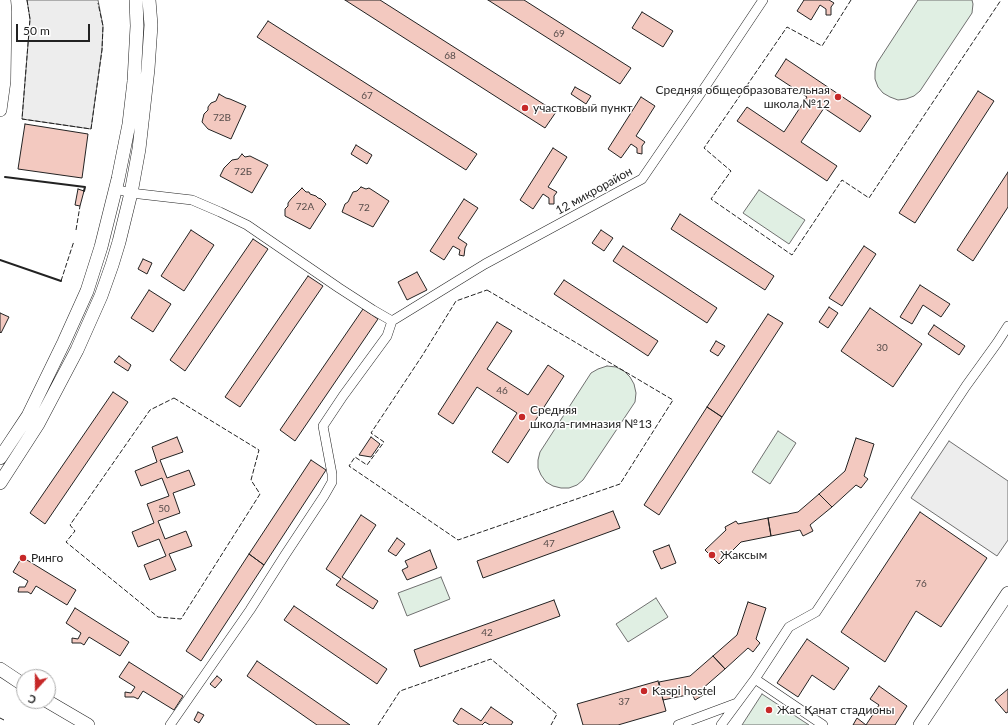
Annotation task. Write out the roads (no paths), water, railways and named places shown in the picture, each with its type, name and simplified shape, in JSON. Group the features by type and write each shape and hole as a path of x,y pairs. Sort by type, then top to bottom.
{"main road":[{"path":"0,110 4,81 4,0"},
{"path":"0,458 28,416 64,342 87,291 101,246 116,189 128,124 134,81 137,26 136,0"},
{"path":"0,483 38,424 87,328 101,296 112,265 131,193 139,149 148,69 151,25 149,0"},
{"path":"920,725 1008,593"},
{"path":"0,669 16,680"},
{"path":"56,706 88,725"}],"street":[{"name":"12 микрорайон","path":"392,321 485,264 642,178 712,78 763,0"},
{"path":"116,189 131,193 192,200 220,212 247,226 344,292 392,321 387,336 323,426 332,474 332,482 250,610 170,725"},
{"path":"721,725 755,679 789,628 816,612 966,386 1008,326"},
{"path":"755,679 823,725"},
{"path":"678,725 737,703"}],"place":[{"name":"Средняя общеобразовательная школа №12","path":"838,97"},
{"name":"участковый пункт","path":"525,108"},
{"name":"Средняя школа-гимназия №13","path":"522,417"},
{"name":"Жаксым","path":"712,555"},
{"name":"Ринго","path":"23,558"},
{"name":"Kaspi hostel","path":"644,691"},
{"name":"Жас Қанат стадионы","path":"769,710"}]}
